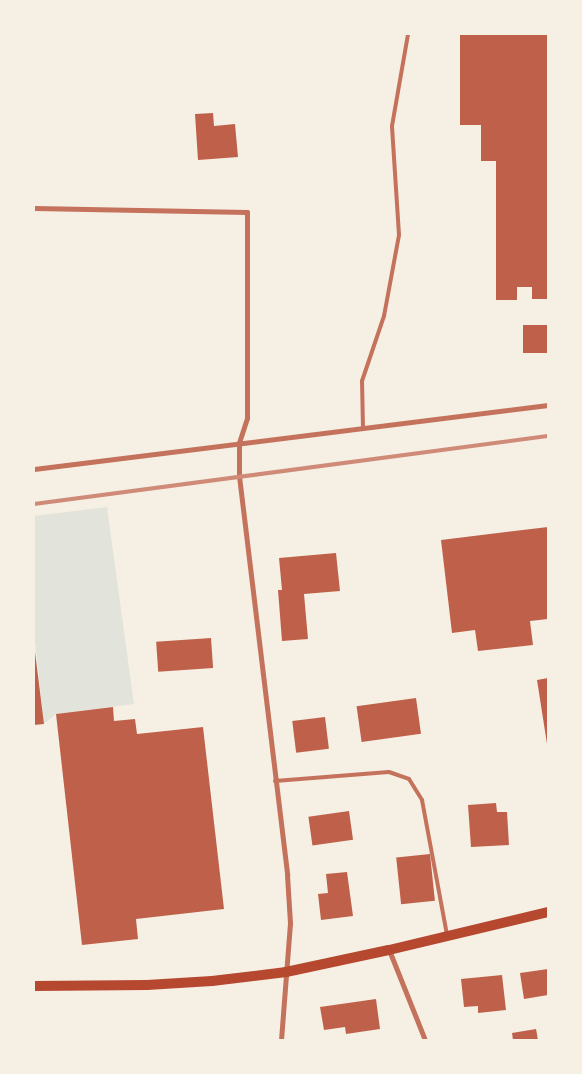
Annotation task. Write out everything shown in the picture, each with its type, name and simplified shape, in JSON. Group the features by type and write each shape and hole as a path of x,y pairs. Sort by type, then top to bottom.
{"main road":[{"path":"34,986 147,985 212,981 286,972 390,950 548,912"}],"street":[{"path":"34,208 247,212 247,418 239,443 239,476 287,875 290,923 281,1040"},
{"path":"34,469 548,405"},
{"path":"390,950 425,1040"}],"lane":[{"path":"363,428 362,381 384,316 399,235 392,126 408,34"},
{"path":"275,781 389,772 409,779 422,800 447,936"}],"shaded area":[{"path":"107,507 134,704 56,714 44,724 34,633 34,516"}],"building":[{"path":"460,34 548,34 548,299 532,299 532,287 517,287 517,300 496,300 496,161 481,161 481,125 460,125"},
{"path":"213,113 214,126 235,124 238,157 198,160 195,114"},
{"path":"523,325 548,325 548,353 523,353"},
{"path":"548,527 548,619 530,621 533,645 478,651 475,630 452,633 441,540"},
{"path":"336,553 340,591 304,594 308,639 282,641 278,590 282,590 279,558"},
{"path":"211,638 213,668 158,672 156,642"},
{"path":"34,644 44,724 34,725"},
{"path":"548,678 548,743 547,744 537,680"},
{"path":"416,698 421,734 362,742 357,706"},
{"path":"113,707 114,721 135,719 137,734 203,727 224,909 136,919 138,939 82,945 56,714"},
{"path":"325,717 329,749 296,753 292,721"},
{"path":"496,803 497,812 507,812 509,845 471,847 468,805"},
{"path":"349,811 353,840 312,845 308,817"},
{"path":"430,854 435,901 401,904 396,858"},
{"path":"347,872 353,916 321,920 318,894 328,893 326,874"},
{"path":"548,969 548,995 524,999 520,973"},
{"path":"502,975 506,1010 478,1013 478,1006 464,1007 461,979"},
{"path":"376,999 380,1029 346,1034 345,1027 324,1030 320,1007"},
{"path":"536,1029 538,1040 513,1040 512,1033"}],"railway":[{"path":"34,504 548,436"}]}
